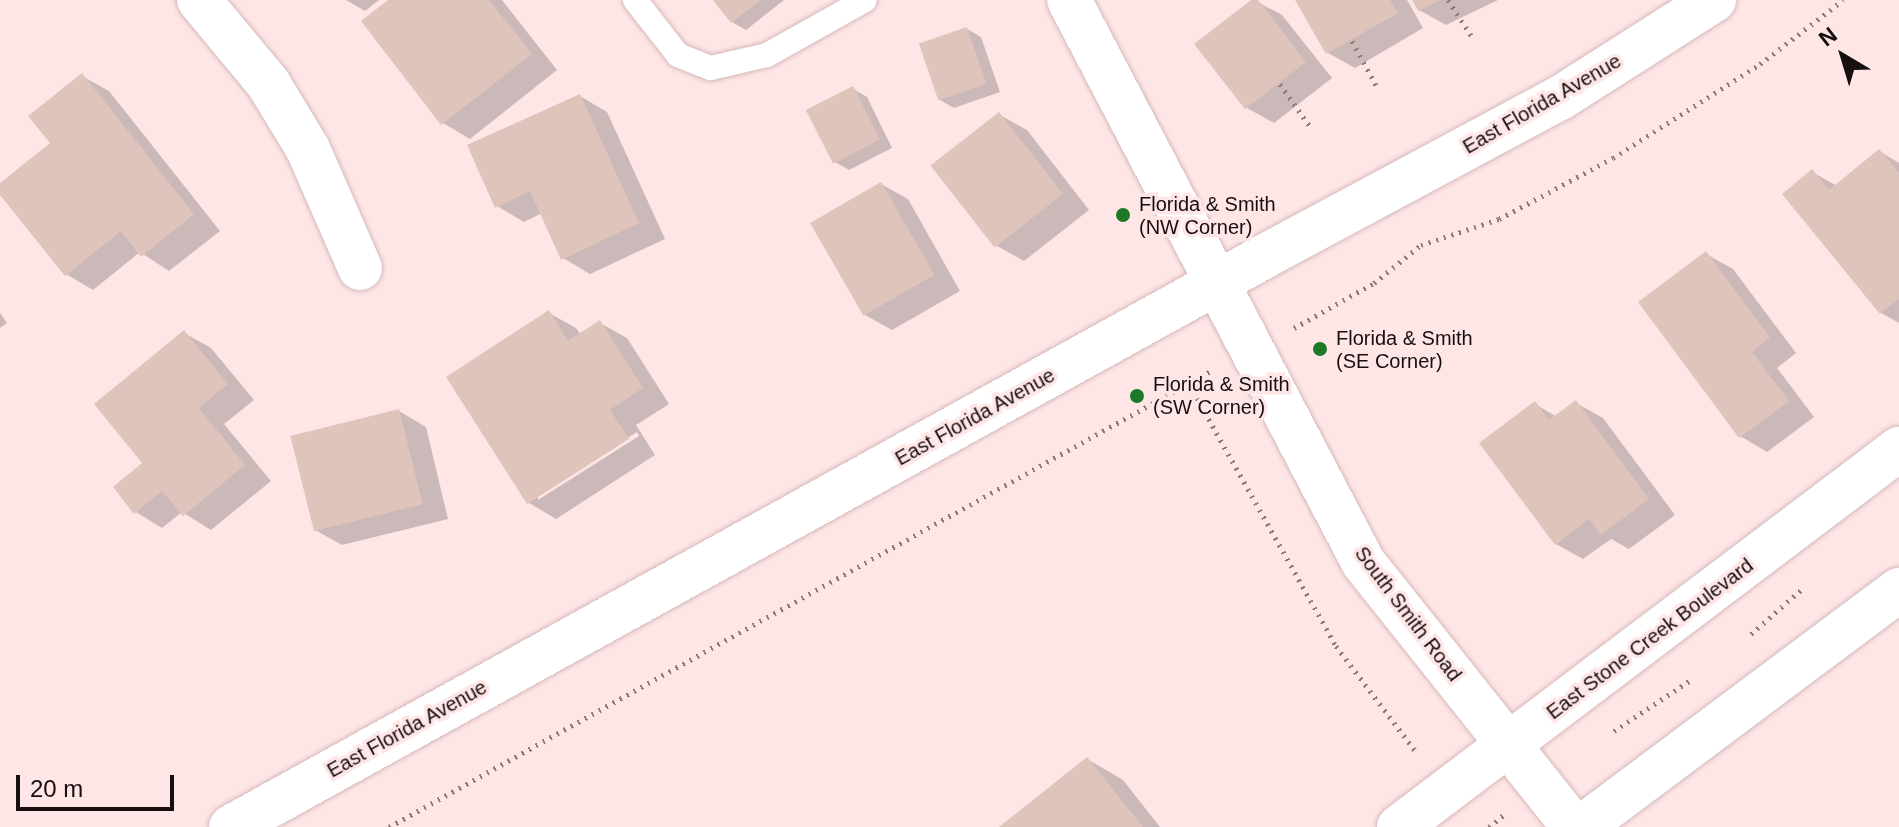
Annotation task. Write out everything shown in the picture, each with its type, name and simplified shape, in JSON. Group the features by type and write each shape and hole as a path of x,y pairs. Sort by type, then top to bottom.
{"street":[{"path":"199,0 268,83 308,149 360,268"},
{"name":"South Smith Road","path":"1069,0 1363,562 1574,827"},
{"name":"East Florida Avenue","path":"231,827 1560,98 1714,0"},
{"name":"East Stone Creek Boulevard","path":"1399,827 1899,449"},
{"path":"1582,827 1899,590"}],"lane":[{"path":"635,0 678,55 711,68 767,55 865,0"}],"path":[{"path":"1448,0 1472,37"},
{"path":"1301,324 1374,283 1421,245 1499,219 1613,158 1760,64 1843,0"},
{"path":"1352,41 1378,89"},
{"path":"1280,84 1311,128"},
{"path":"389,827 1198,378"},
{"path":"1189,384 1336,646 1422,759"},
{"path":"1747,638 1808,583"},
{"path":"1616,730 1702,672"}],"building":[{"path":"388,0 489,0 532,54 441,125 361,21"},
{"path":"713,0 761,0 731,23"},
{"path":"1251,0 1258,0 1306,62 1245,109 1194,44"},
{"path":"1295,0 1390,0 1398,13 1326,54"},
{"path":"1412,0 1441,0 1418,11"},
{"path":"967,27 987,84 938,100 919,44"},
{"path":"82,73 194,214 141,257 121,231 65,276 0,195 0,183 50,143 28,116"},
{"path":"853,86 880,139 833,164 806,110"},
{"path":"580,94 639,223 561,260 530,191 495,208 467,145"},
{"path":"999,112 1063,194 994,248 930,166"},
{"path":"1879,149 1899,173 1899,299 1880,314 1782,194 1812,169 1829,190"},
{"path":"881,182 934,275 863,316 810,223"},
{"path":"1706,251 1770,337 1752,352 1789,401 1739,438 1638,302"},
{"path":"549,310 568,341 600,320 643,388 610,410 629,439 527,504 446,377"},
{"path":"184,330 228,384 199,408 245,465 183,516 162,491 134,514 113,487 142,463 94,404"},
{"path":"1576,400 1649,499 1601,535 1589,519 1555,545 1479,443 1535,401 1549,420"},
{"path":"399,409 423,504 314,531 290,436"},
{"path":"1087,757 1143,827 999,827"}],"place":[{"name":"Florida & Smith (NW Corner)","path":"1123,215"},
{"name":"Florida & Smith (SE Corner)","path":"1320,349"},
{"name":"Florida & Smith (SW Corner)","path":"1137,396"}]}
